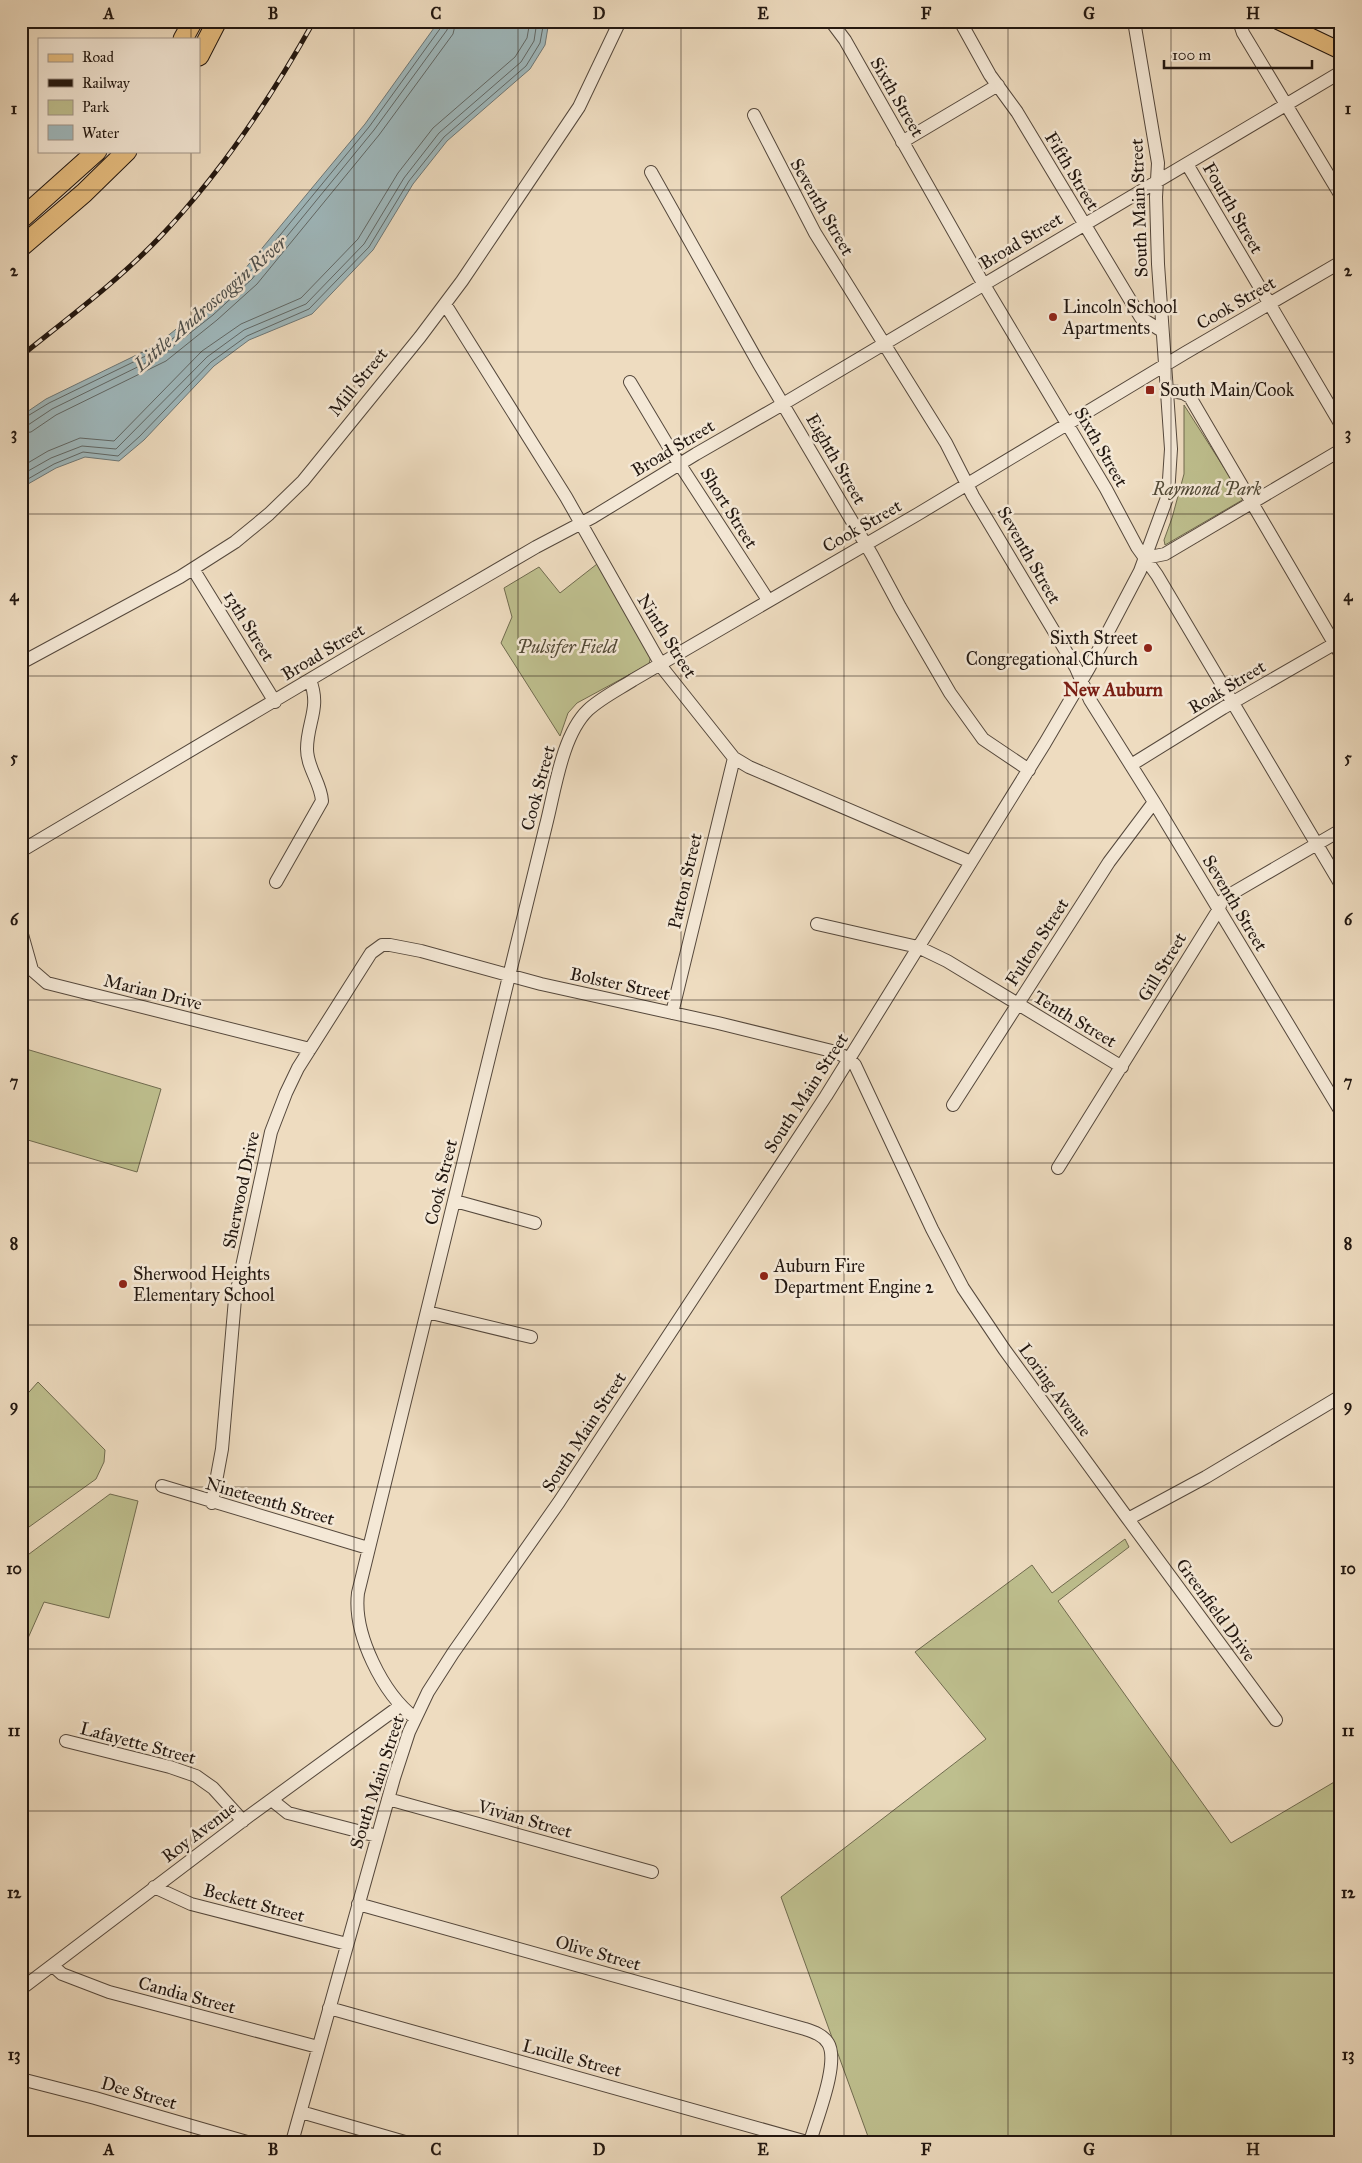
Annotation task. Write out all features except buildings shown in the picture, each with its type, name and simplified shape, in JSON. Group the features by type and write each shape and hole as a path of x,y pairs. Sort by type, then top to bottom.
{"highway":[{"path":"184,38 193,21"},
{"path":"200,54 217,21"},
{"path":"21,219 96,152"},
{"path":"21,247 126,152"}],"main road":[{"path":"1278,21 1341,51"}],"street":[{"name":"Mill Street","path":"21,663 193,569 235,542 303,481 445,304 578,108 620,21"},
{"name":"Fifth Street","path":"960,21 1141,318 1162,330"},
{"name":"South Main Street","path":"292,2142 388,1799 415,1718 428,1692 453,1653 559,1502 849,1059 1029,770 1082,681 1129,594 1161,518 1170,476 1167,390 1162,330 1156,145 1134,21"},
{"path":"1239,21 1242,33 1341,196"},
{"name":"Sixth Street","path":"833,24 845,40 902,142 1145,558 1341,885"},
{"name":"Broad Street","path":"21,850 536,547 582,523 680,463 885,344 1341,72"},
{"path":"902,142 998,85"},
{"name":"Seventh Street","path":"754,115 806,219 946,443 967,484 1082,681 1090,700 1154,802 1341,1112"},
{"name":"Fourth Street","path":"1187,164 1341,426"},
{"name":"Eighth Street","path":"651,172 783,404 866,544 900,607 972,727 990,745 1029,770"},
{"name":"Cook Street","path":"415,1718 400,1706 369,1654 358,1622 358,1594 558,779 576,726 595,705 660,664 1341,262"},
{"name":"Ninth Street","path":"445,304 582,523 660,664 734,758 749,768 971,862"},
{"name":"Short Street","path":"630,382 768,600"},
{"path":"1167,390 1183,393 1190,397 1339,646"},
{"path":"1145,558 1165,554 1341,450"},
{"name":"13th Street","path":"193,569 275,702"},
{"name":"Roak Street","path":"1131,765 1232,703 1339,646"},
{"path":"276,882 322,801 322,793 308,760 308,741 316,704 310,680"},
{"name":"Patton Street","path":"672,1013 734,758"},
{"name":"Fulton Street","path":"953,1105 1109,862 1154,802"},
{"name":"Gill Street","path":"1058,1168 1219,910 1221,902 1231,894 1341,830"},
{"name":"Tenth Street","path":"817,924 918,947 947,960 1122,1067"},
{"name":"Marian Drive","path":"21,931 32,970 47,983 310,1049"},
{"name":"Bolster Street","path":"382,945 396,945 510,975 773,1036 836,1052 849,1059"},
{"name":"Sherwood Drive","path":"212,1503 222,1449 235,1299 261,1176 278,1112 310,1049 371,953 382,945"},
{"name":"Loring Avenue","path":"849,1059 855,1065 932,1229 963,1288 1004,1349 1128,1519"},
{"path":"455,1201 535,1223"},
{"path":"427,1312 531,1338"},
{"path":"1128,1519 1206,1477 1341,1396"},
{"name":"Nineteenth Street","path":"162,1486 212,1503 368,1548"},
{"name":"Greenfield Drive","path":"1128,1519 1276,1720"},
{"name":"Roy Avenue","path":"21,1989 154,1887 400,1706"},
{"name":"Lafayette Street","path":"66,1741 170,1767 196,1776 213,1788 243,1821"},
{"name":"Vivian Street","path":"388,1799 652,1872"},
{"path":"273,1801 288,1813 377,1836"},
{"name":"Beckett Street","path":"154,1887 191,1904 347,1944"},
{"name":"Olive Street","path":"358,1904 806,2029 826,2040 832,2054 832,2063 808,2142"},
{"name":"Candia Street","path":"53,1966 62,1974 109,1992 318,2047"},
{"name":"Lucille Street","path":"329,2008 808,2142"},
{"name":"Dee Street","path":"21,2079 95,2098 247,2142"},
{"path":"301,2112 404,2142"}],"green space":[{"name":"Raymond Park","path":"1184,405 1244,499 1165,545 1164,540 1184,474"},
{"name":"Pulsifer Field","path":"597,564 651,655 649,664 577,703 568,713 560,736 501,643 512,617 504,588 539,567 560,593"},
{"path":"26,1049 161,1089 137,1172 21,1138 21,1065"},
{"path":"38,1382 105,1450 104,1462 96,1479 29,1527 21,1518 21,1401"},
{"path":"110,1494 138,1501 109,1618 44,1602 21,1654 21,1560"},
{"path":"1125,1539 1129,1547 1058,1601 1231,1843 1341,1778 1341,2142 870,2142 781,1897 986,1739 915,1652 1032,1565 1052,1593"}],"water":[{"name":"Little Androscoggin River","path":"439,21 549,21 545,45 530,69 447,141 413,184 373,250 312,314 249,340 214,366 144,440 119,461 85,457 56,468 21,488 21,416 46,399 155,346 205,306 244,270 365,124"}],"railway":[{"path":"21,356 127,269 182,213 244,134 298,50 314,21"}],"place":[{"name":"Lincoln School Apartments","path":"1053,317"},
{"name":"South Main/Cook","path":"1150,390"},
{"name":"Sixth Street Congregational Church","path":"1148,648"},
{"name":"Auburn Fire Department Engine 2","path":"764,1276"},
{"name":"Sherwood Heights Elementary School","path":"123,1284"}],"district":[{"name":"New Auburn","path":"1113,689"}]}
